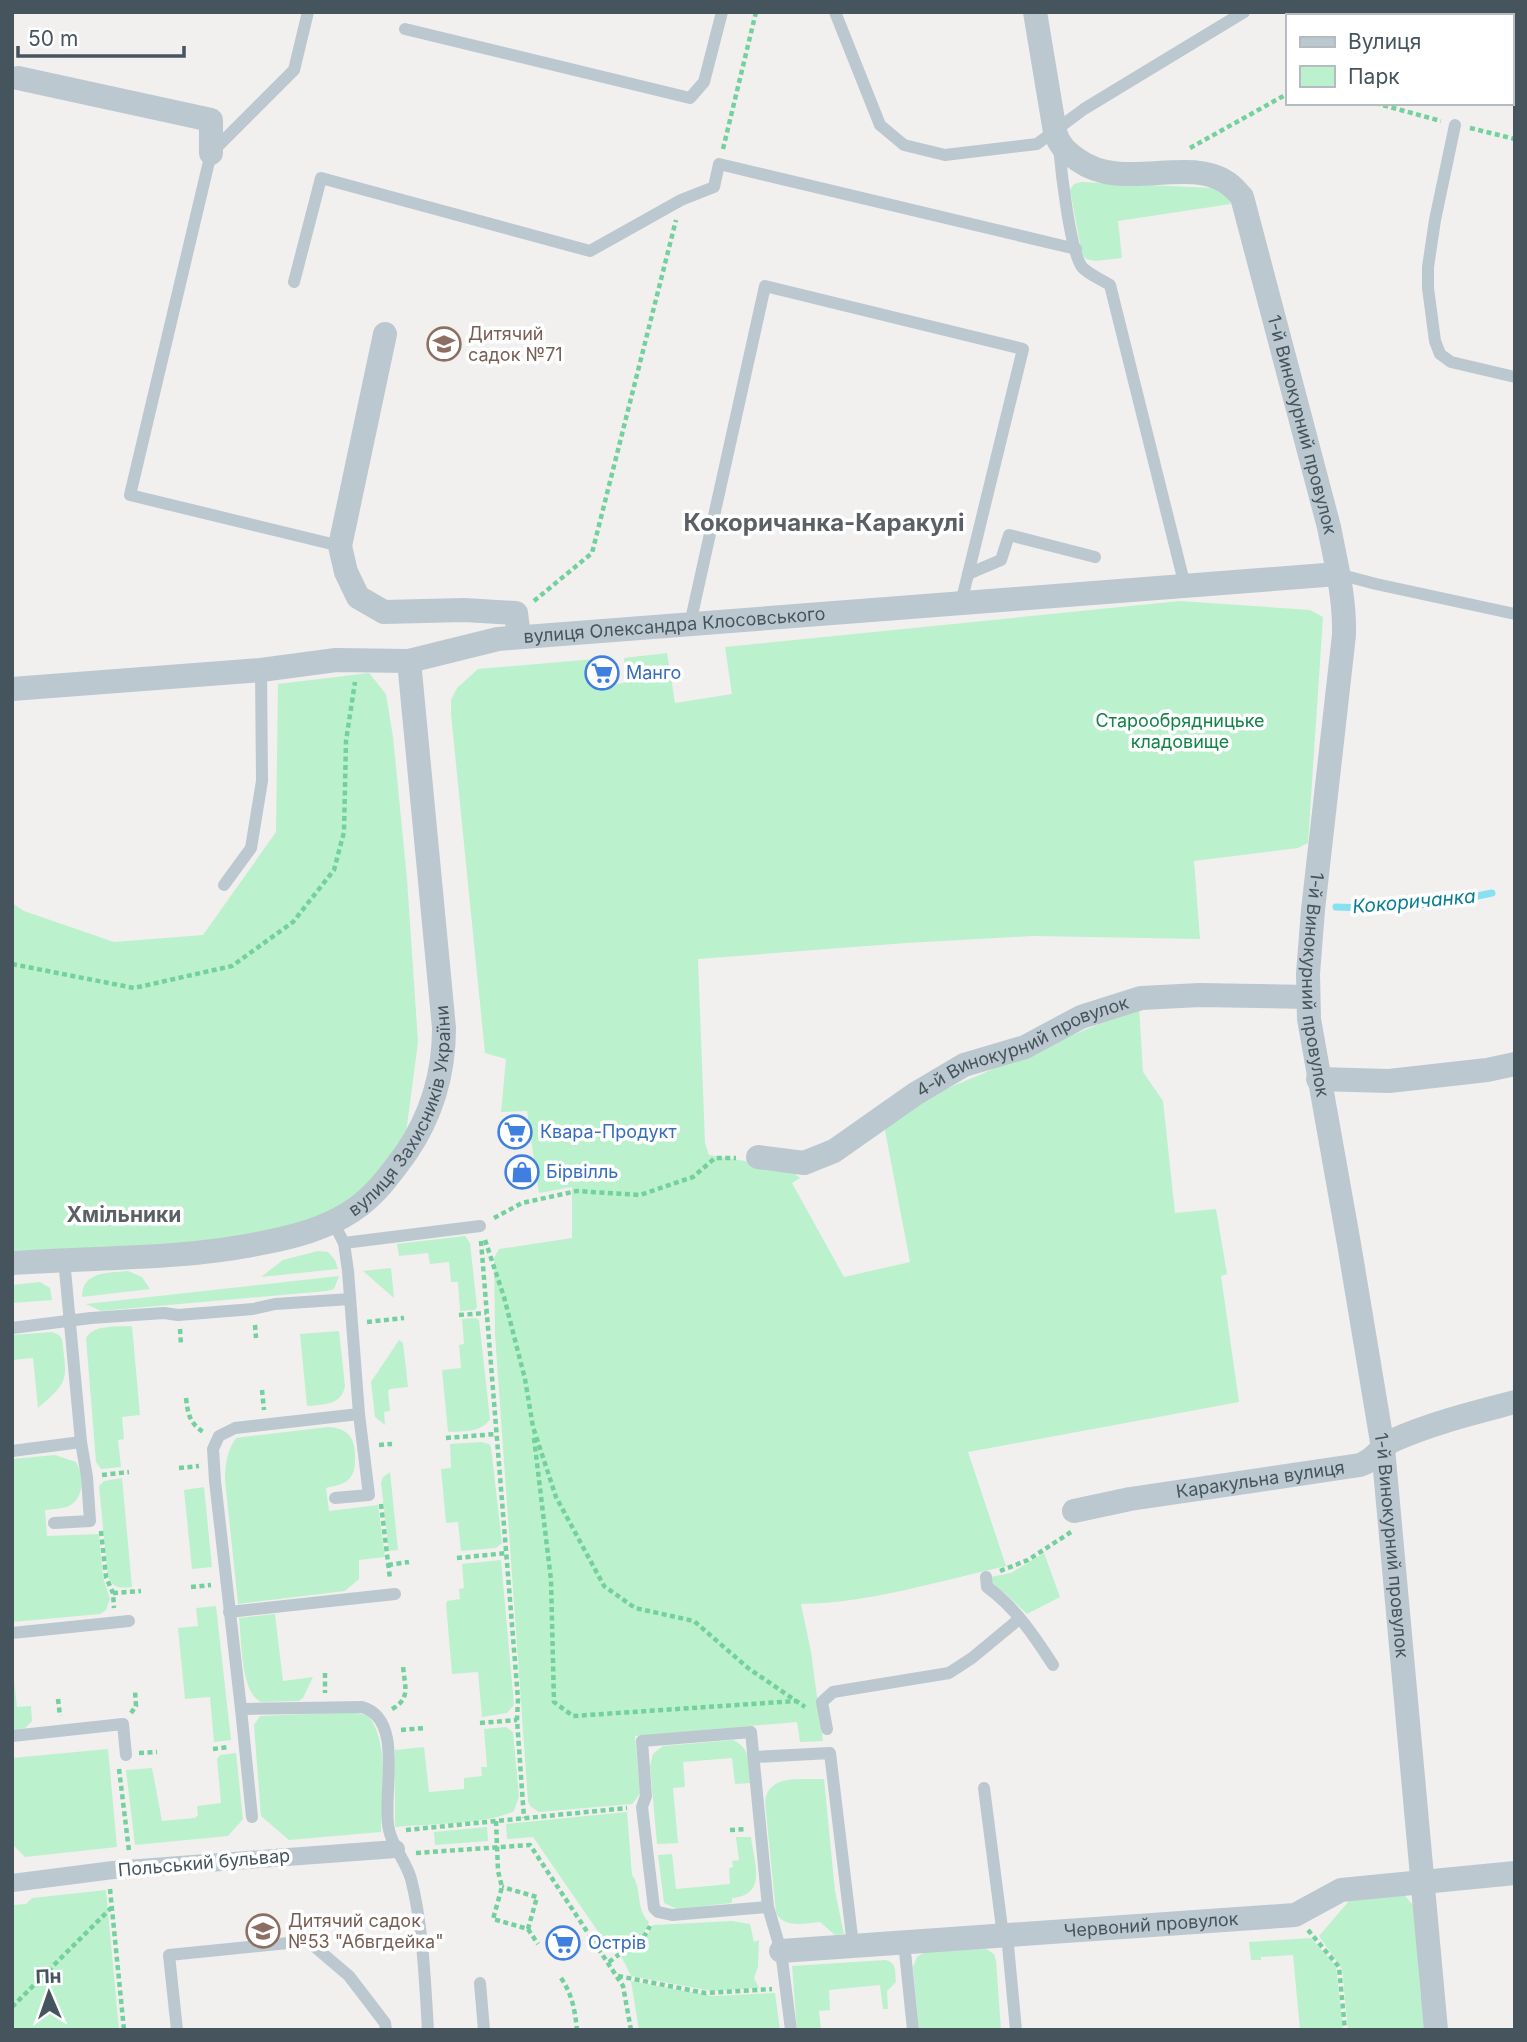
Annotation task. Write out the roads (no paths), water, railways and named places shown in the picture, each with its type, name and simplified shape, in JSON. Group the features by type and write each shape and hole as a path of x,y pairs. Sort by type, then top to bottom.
{"street":[{"path":"1035,12 1057,138"},
{"path":"18,78 211,120 211,153"},
{"name":"1-й Винокурний провулок","path":"1057,138 1084,165 1102,172 1123,175 1208,175 1226,181 1242,197 1329,527 1345,616 1334,744 1313,909 1308,997 1310,1037 1347,1231 1383,1448 1436,2030"},
{"path":"384,334 340,546 346,572 358,597 384,612 464,610 518,625"},
{"name":"вулиця Олександра Клосовського","path":"12,689 261,670 336,660 409,661 498,639 518,625 691,624 1338,574"},
{"name":"вулиця Захисників України","path":"12,1263 178,1256 339,1232 353,1211 380,1188 418,1136 441,1076 443,1028 409,661"},
{"name":"4-й Винокурний провулок","path":"758,1157 804,1163 834,1151 915,1094 964,1065 1025,1046 1081,1017 1141,998 1200,995 1308,997"},
{"path":"1318,1079 1390,1081 1487,1070 1515,1064"},
{"name":"Каракульна вулиця","path":"1074,1511 1143,1497 1360,1465 1370,1462 1391,1441 1465,1415 1515,1402"},
{"name":"Польський бульвар","path":"12,1883 108,1871 396,1845"},
{"name":"Червоний провулок","path":"781,1951 1295,1915 1341,1890 1515,1873"}],"lane":[{"path":"308,12 294,70 211,153 130,495 340,546"},
{"path":"405,29 690,98 704,82 722,12"},
{"path":"835,12 880,125 904,145 945,155 1037,144 1057,138 1084,109 1244,12"},
{"path":"1455,125 1435,220 1429,267 1435,341 1440,354 1451,362 1515,377"},
{"path":"1057,138 1063,187 1076,249 1082,267 1110,285 1185,586"},
{"path":"294,282 321,178 590,251 681,200 714,187 719,164 1076,249"},
{"path":"691,624 765,286 1023,349 961,603"},
{"path":"968,574 1001,560 1010,535 1095,557"},
{"path":"1338,574 1515,614"},
{"path":"224,885 251,848 261,780 261,670"},
{"path":"335,1498 369,1494 359,1414 350,1299 339,1232 480,1226"},
{"path":"54,1523 90,1521 64,1259"},
{"path":"12,1328 350,1299"},
{"path":"252,1818 213,1461 216,1442 219,1436 235,1428 359,1414"},
{"path":"12,1451 81,1442"},
{"path":"986,1577 987,1587 1034,1635 1052,1665"},
{"path":"229,1612 393,1594"},
{"path":"827,1729 822,1702 833,1692 949,1673 972,1658 1019,1619"},
{"path":"12,1633 123,1622"},
{"path":"241,1709 362,1707 372,1710 379,1717 386,1731 396,1845 411,1880 415,1899 428,2030"},
{"path":"12,1736 123,1724 126,1755"},
{"path":"768,1907 672,1915 658,1912 653,1902 642,1807 646,1796 642,1741 751,1732 768,1907 781,1951 791,2030"},
{"path":"755,1757 830,1753 853,1945"},
{"path":"984,1788 1016,2030"},
{"path":"177,2030 169,1955 308,1941 349,1976 385,2023 386,2030"},
{"path":"904,1942 913,2030"},
{"path":"480,1983 484,2030"}],"waterway":[{"name":"Кокоричанка","path":"1336,907 1414,905 1492,893"}],"place":[{"name":"Дитячий садок №71","path":"444,344"},
{"name":"Манго","path":"602,673"},
{"name":"Квара-Продукт","path":"515,1132"},
{"name":"Бірвілль","path":"522,1172"},
{"name":"Дитячий садок №53 \"Абвгдейка\"","path":"263,1931"},
{"name":"Острів","path":"563,1943"}],"district":[{"name":"Кокоричанка-Каракулі","path":"824,523"},
{"name":"Хмільники","path":"124,1215"}],"park label":[{"name":"Старообрядницьке кладовище","path":"1180,731"}]}
